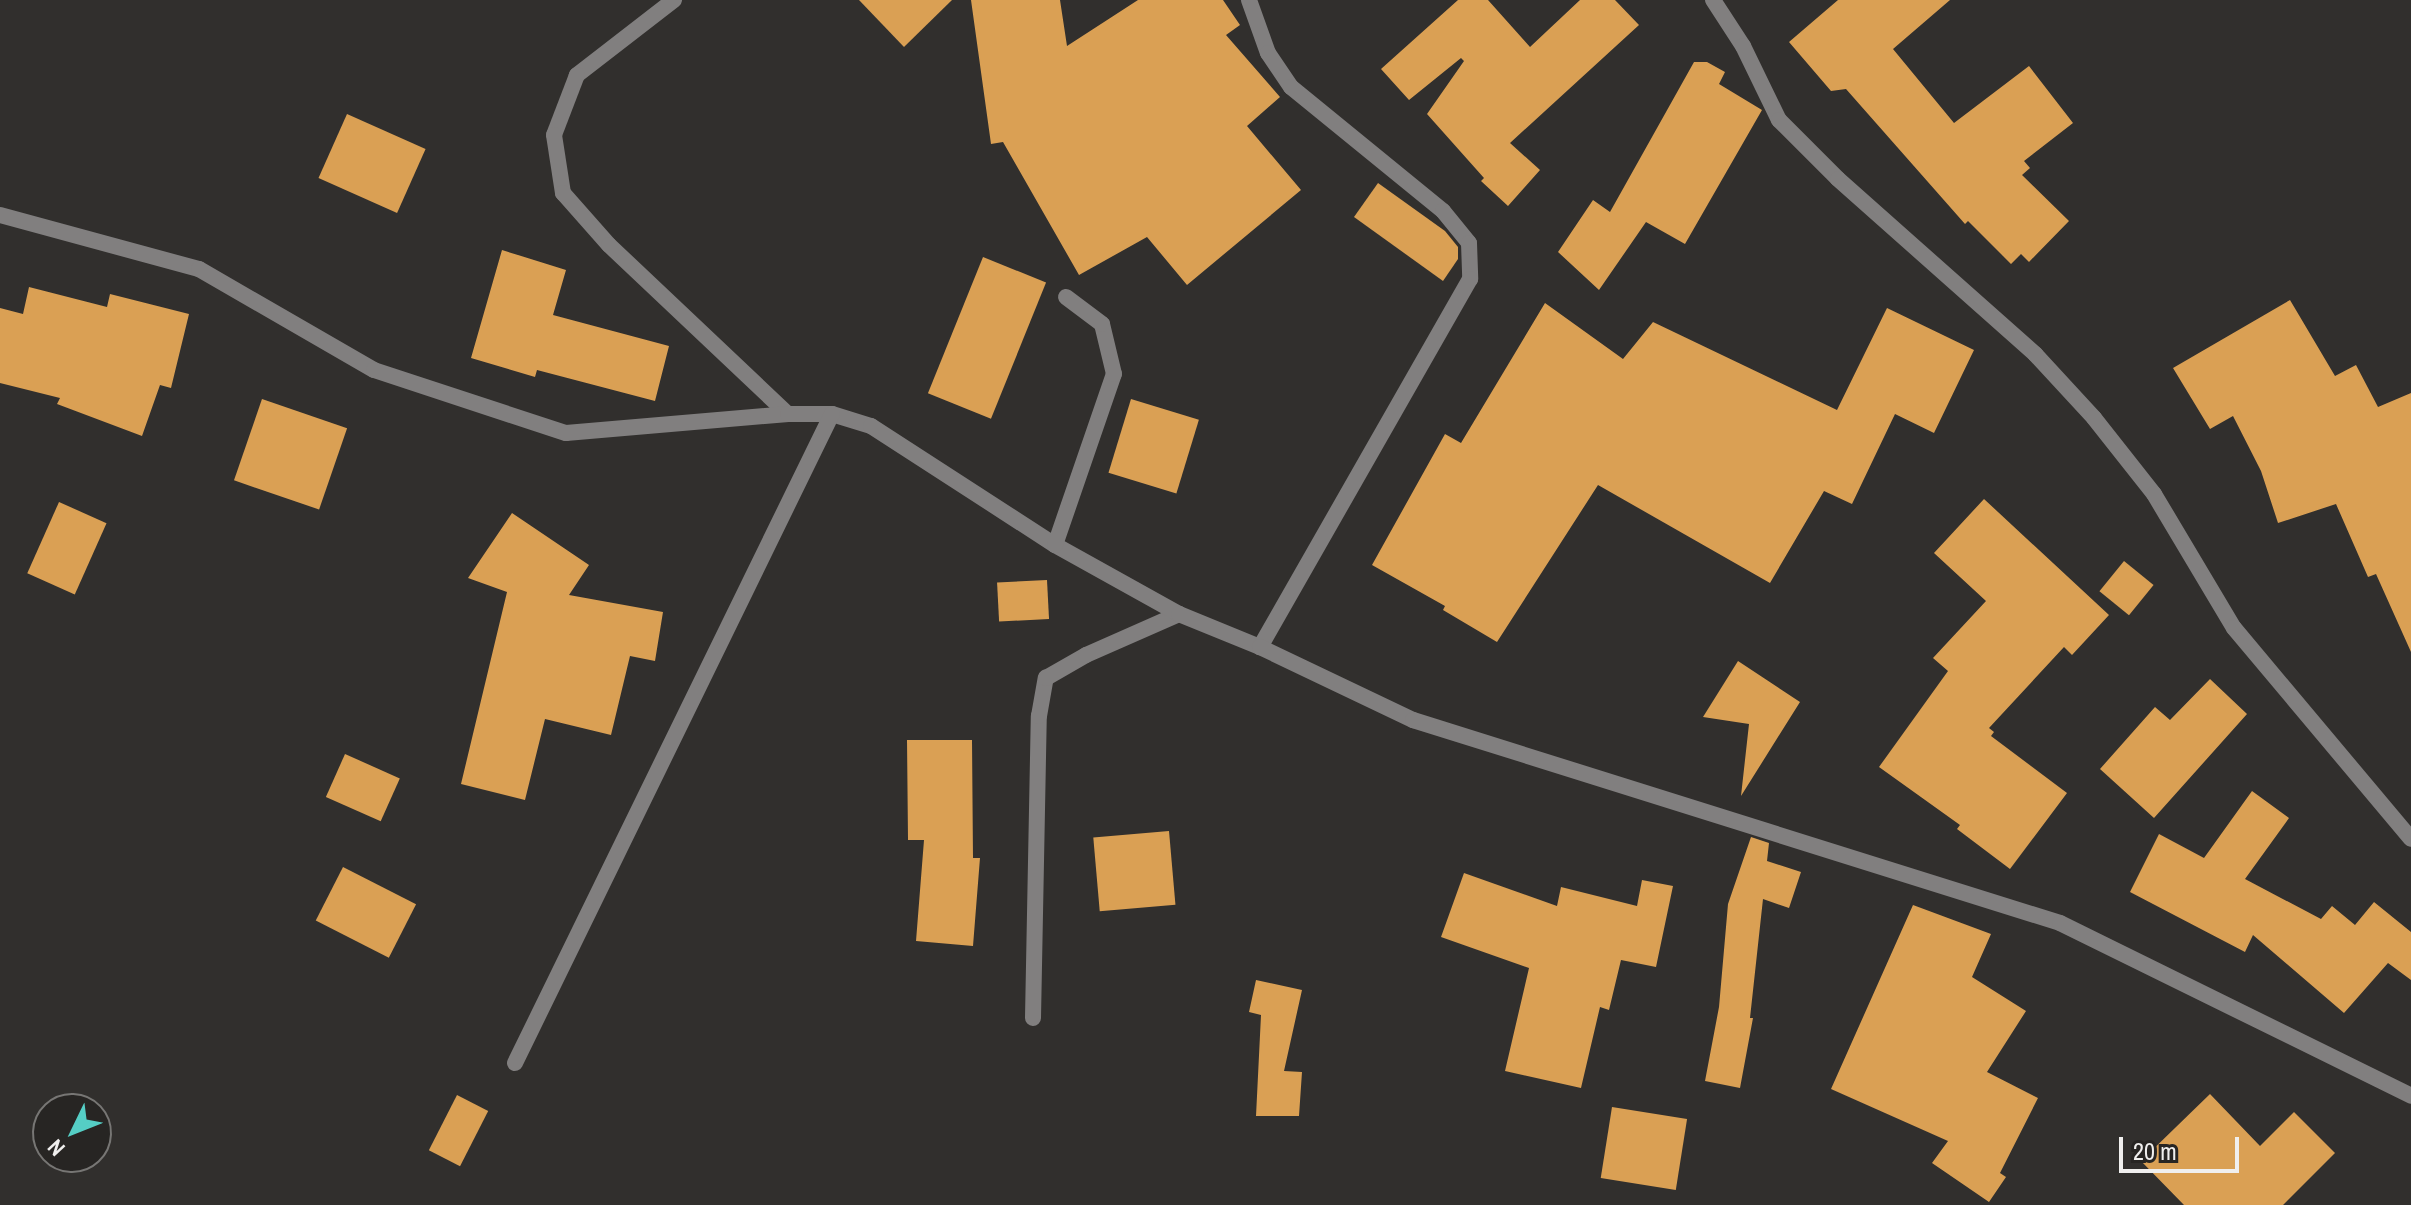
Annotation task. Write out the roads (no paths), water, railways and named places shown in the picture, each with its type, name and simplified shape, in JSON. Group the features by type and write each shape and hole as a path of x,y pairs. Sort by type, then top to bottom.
{"street":[{"path":"674,0 577,75 554,135 563,193 609,245 788,414"},
{"path":"1249,0 1268,53 1291,87 1443,211 1469,243 1470,279 1260,647"},
{"path":"1713,0 1743,46 1779,120 1838,179 2035,354 2094,418 2154,494 2234,628 2411,839"},
{"path":"0,215 199,269 374,370 566,433 788,414 832,414 871,426 1055,545 1179,614 1260,647 1413,720 2060,923 2411,1096"},
{"path":"1055,545 1114,374 1102,324 1066,297"},
{"path":"515,1063 832,414"},
{"path":"1033,1018 1039,716 1046,678 1086,655 1179,614"}]}
